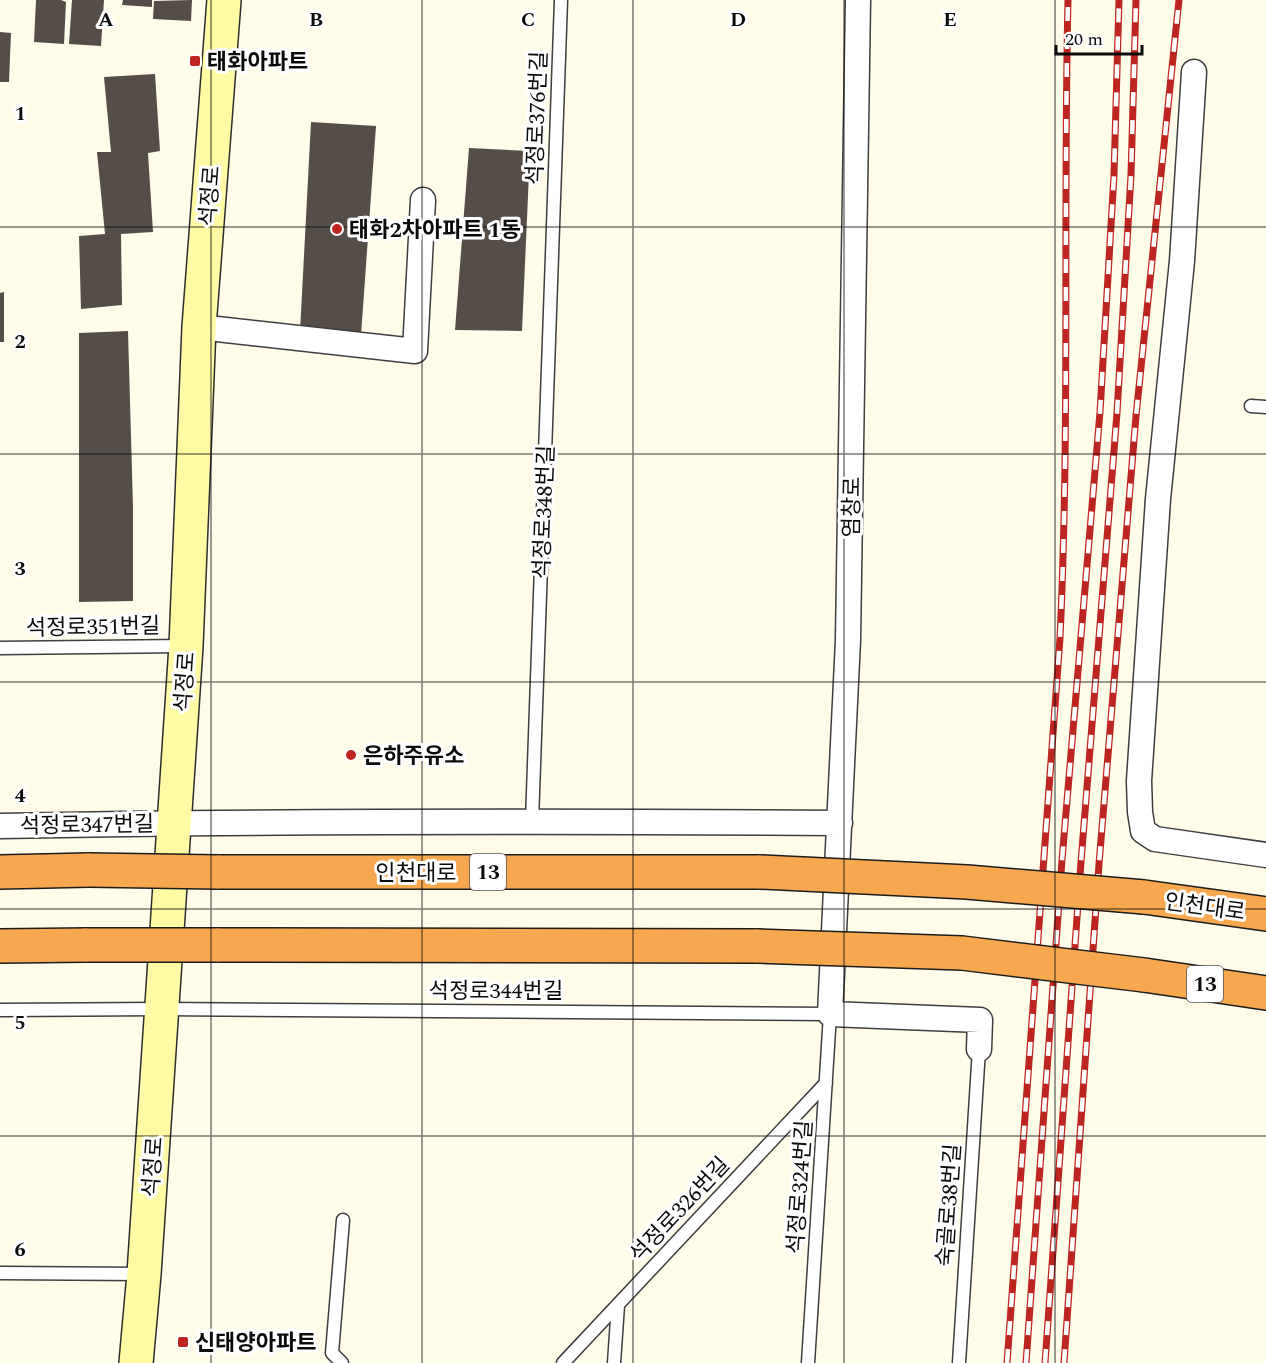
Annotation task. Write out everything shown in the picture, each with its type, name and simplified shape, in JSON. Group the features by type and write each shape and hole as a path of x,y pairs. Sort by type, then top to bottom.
{"highway":[{"name":"인천대로","path":"0,872 89,870 760,873 967,882 1144,897 1266,914"},
{"name":"13","path":"0,945 758,946 962,952 1266,993"}],"main road":[{"name":"석정로","path":"136,1363 186,646 200,327 224,0"}],"street":[{"name":"염창로","path":"830,1014 849,640 858,0"},
{"path":"1194,72 1182,261 1157,511 1139,781 1140,812 1143,831 1155,839 1266,855"},
{"path":"200,327 415,351 423,200"},
{"path":"174,823 531,821 840,823"},
{"name":"석정로347번길","path":"0,826 174,823"},
{"path":"830,1014 980,1020 979,1049"}],"lane":[{"name":"석정로376번길","path":"554,202 561,0"},
{"name":"석정로348번길","path":"531,821 554,202"},
{"path":"1251,406 1266,407"},
{"name":"석정로351번길","path":"0,648 186,646"},
{"name":"석정로344번길","path":"0,1010 830,1014"},
{"name":"석정로324번길","path":"808,1363 830,1014"},
{"name":"숙골로38번길","path":"959,1363 979,1049"},
{"name":"석정로326번길","path":"563,1363 826,1083"},
{"path":"342,1220 333,1353 342,1363"},
{"path":"0,1273 144,1274"},
{"path":"614,1363 618,1305"}],"building":[{"path":"36,0 66,2 64,44 34,42"},
{"path":"72,0 104,0 101,46 69,44"},
{"path":"123,0 152,0 152,7 122,5"},
{"path":"192,0 191,21 153,19 154,1"},
{"path":"0,32 11,33 9,82 0,82"},
{"path":"155,74 160,151 148,153 153,232 121,234 122,305 81,309 79,236 105,234 97,152 111,152 104,77"},
{"name":"태화2차아파트 1동","path":"311,122 376,126 361,335 300,332"},
{"path":"469,148 530,151 522,331 455,330"},
{"path":"4,292 4,342 0,342 0,293"},
{"path":"128,331 133,601 79,602 79,333"}],"railway":[{"path":"1007,1363 1060,638 1065,479 1068,0"},
{"path":"1026,1363 1062,860 1100,412 1114,175 1119,0"},
{"path":"1045,1363 1081,862 1117,413 1131,175 1136,0"},
{"path":"1064,1363 1099,864 1136,416 1179,0"}],"place":[{"name":"태화아파트","path":"195,61"},
{"name":"태화2차아파트 1동","path":"337,229"},
{"name":"은하주유소","path":"351,755"},
{"name":"신태양아파트","path":"183,1342"}]}
